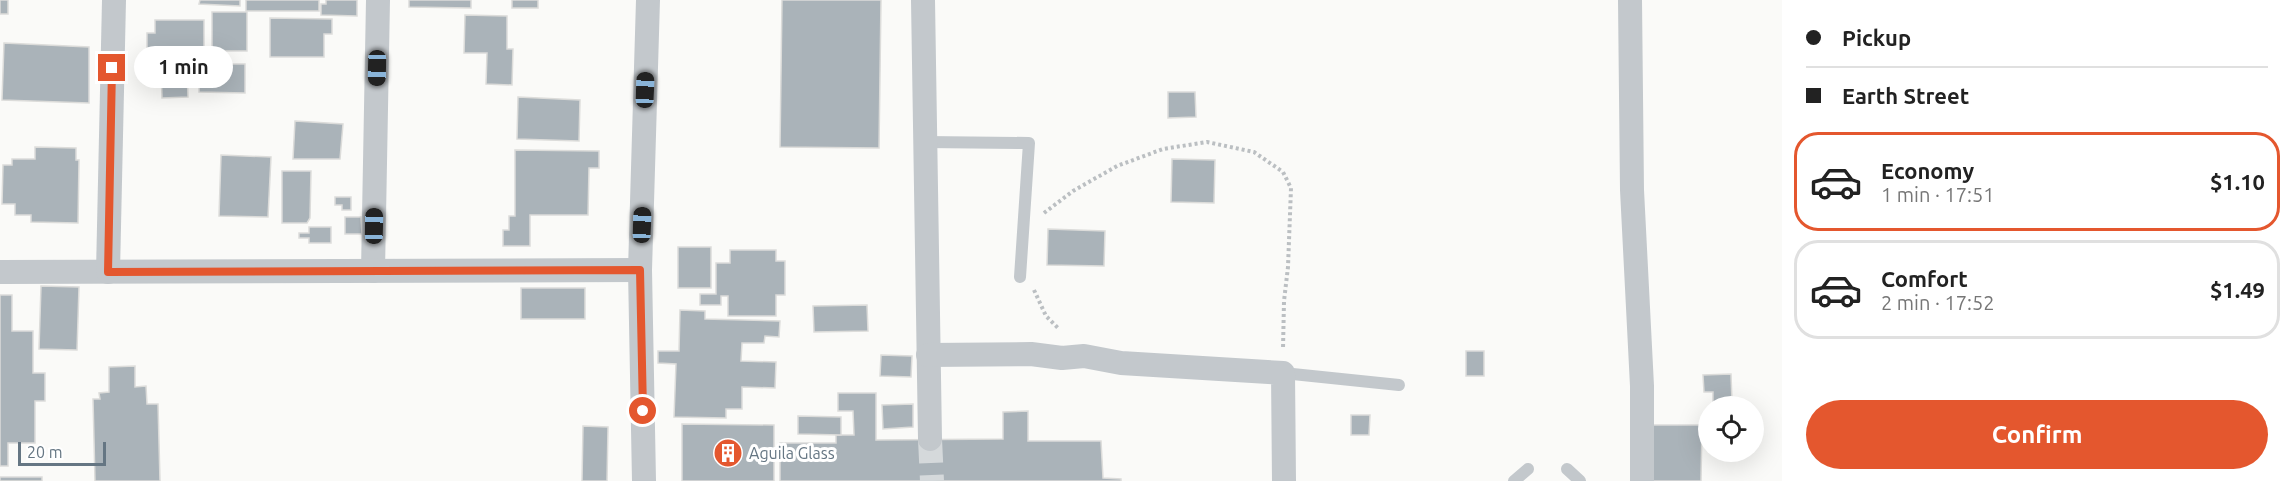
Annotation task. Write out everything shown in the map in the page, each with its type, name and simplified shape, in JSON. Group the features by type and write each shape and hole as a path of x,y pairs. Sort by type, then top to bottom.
{"street":[{"path":"108,272 114,0"},
{"path":"373,271 378,0"},
{"path":"644,481 640,270 648,0"},
{"path":"923,0 930,439"},
{"path":"1630,0 1632,190 1642,386 1642,481"},
{"path":"0,272 640,270"},
{"path":"928,355 1031,354 1062,358 1084,356 1121,363 1282,373 1284,481"}],"lane":[{"path":"925,142 1029,143 1020,277"},
{"path":"1282,373 1399,386"},
{"path":"1514,481 1528,469"},
{"path":"1567,469 1580,481"}],"path":[{"path":"1039,217 1073,191 1117,166 1163,149 1207,142 1254,152 1283,172 1291,188 1282,373"},
{"path":"1032,286 1047,316 1084,356"}],"building":[{"path":"0,0 8,0 8,14 0,14"},
{"path":"200,0 240,0 240,6 199,4"},
{"path":"246,0 319,0 319,11 246,11"},
{"path":"326,0 357,0 357,16 321,15 321,4 326,4"},
{"path":"409,0 471,0 471,8 409,7"},
{"path":"512,0 538,0 538,8 512,8"},
{"path":"782,0 881,0 879,148 780,147"},
{"path":"212,12 247,12 247,51 212,51"},
{"path":"465,15 507,16 507,49 513,49 512,85 486,84 487,53 464,53"},
{"path":"270,18 332,19 332,34 324,34 324,57 270,57"},
{"path":"155,20 204,20 204,55 198,55 198,61 147,61 147,33 155,33"},
{"path":"4,43 89,47 89,103 2,100"},
{"path":"199,64 245,64 245,93 199,92"},
{"path":"187,68 188,97 162,98 161,69"},
{"path":"1168,92 1195,92 1196,117 1168,118"},
{"path":"518,97 580,100 579,141 517,139"},
{"path":"295,121 343,124 340,159 293,159"},
{"path":"35,147 76,148 76,160 79,160 78,223 31,222 31,215 15,215 15,204 2,204 3,165 12,165 12,159 35,159"},
{"path":"515,150 599,151 599,168 589,168 588,215 530,215 530,246 503,246 503,230 509,230 509,216 515,216"},
{"path":"221,155 271,157 268,217 219,216"},
{"path":"1172,159 1215,160 1214,203 1171,202"},
{"path":"282,171 311,171 310,218 307,223 282,223"},
{"path":"335,197 351,197 351,210 342,210 342,205 335,205"},
{"path":"345,217 361,217 362,234 345,234"},
{"path":"309,227 331,227 331,243 309,243 309,238 299,238 299,233 309,233"},
{"path":"1048,229 1105,231 1104,266 1047,265"},
{"path":"678,247 711,247 711,288 678,288"},
{"path":"730,250 776,250 776,261 785,261 785,295 776,295 776,316 728,316 728,296 721,296 721,305 700,305 700,294 716,294 716,263 730,263"},
{"path":"41,286 79,287 77,350 39,349"},
{"path":"521,288 585,288 585,319 521,319"},
{"path":"0,295 12,295 12,331 33,331 33,373 45,373 45,401 35,401 35,443 8,443 8,466 0,466"},
{"path":"867,305 868,331 814,332 813,306"},
{"path":"680,310 705,311 705,319 780,321 779,337 765,336 764,343 742,343 741,361 776,362 775,388 742,387 742,409 726,409 726,418 674,417 676,364 658,363 658,351 679,351"},
{"path":"1466,351 1484,351 1484,376 1466,376"},
{"path":"881,355 912,356 911,377 880,376"},
{"path":"135,366 135,387 146,386 147,404 158,404 160,481 95,481 93,399 100,399 99,393 109,392 109,367"},
{"path":"1731,374 1732,396 1713,396 1713,392 1704,392 1703,375"},
{"path":"838,393 876,393 876,440 1003,439 1003,412 1028,411 1028,441 1101,441 1103,478 1121,479 1121,481 780,481 780,443 836,443 836,435 854,435 853,411 838,411"},
{"path":"913,404 913,427 883,429 882,405"},
{"path":"1351,415 1370,415 1369,435 1351,435"},
{"path":"798,416 841,417 841,435 798,434"},
{"name":"Aguila Glass","path":"682,424 774,425 774,481 682,481"},
{"path":"1653,425 1698,425 1698,462 1701,462 1701,481 1653,481"},
{"path":"583,426 608,427 607,481 582,481"},
{"path":"0,477 42,477 42,481 0,481"}],"tunnel":[{"path":"930,439 932,481"}],"place":[{"name":"Aguila Glass","path":"728,453"}],"route":[{"path":"112,68 108,272 640,270 643,411"}]}
